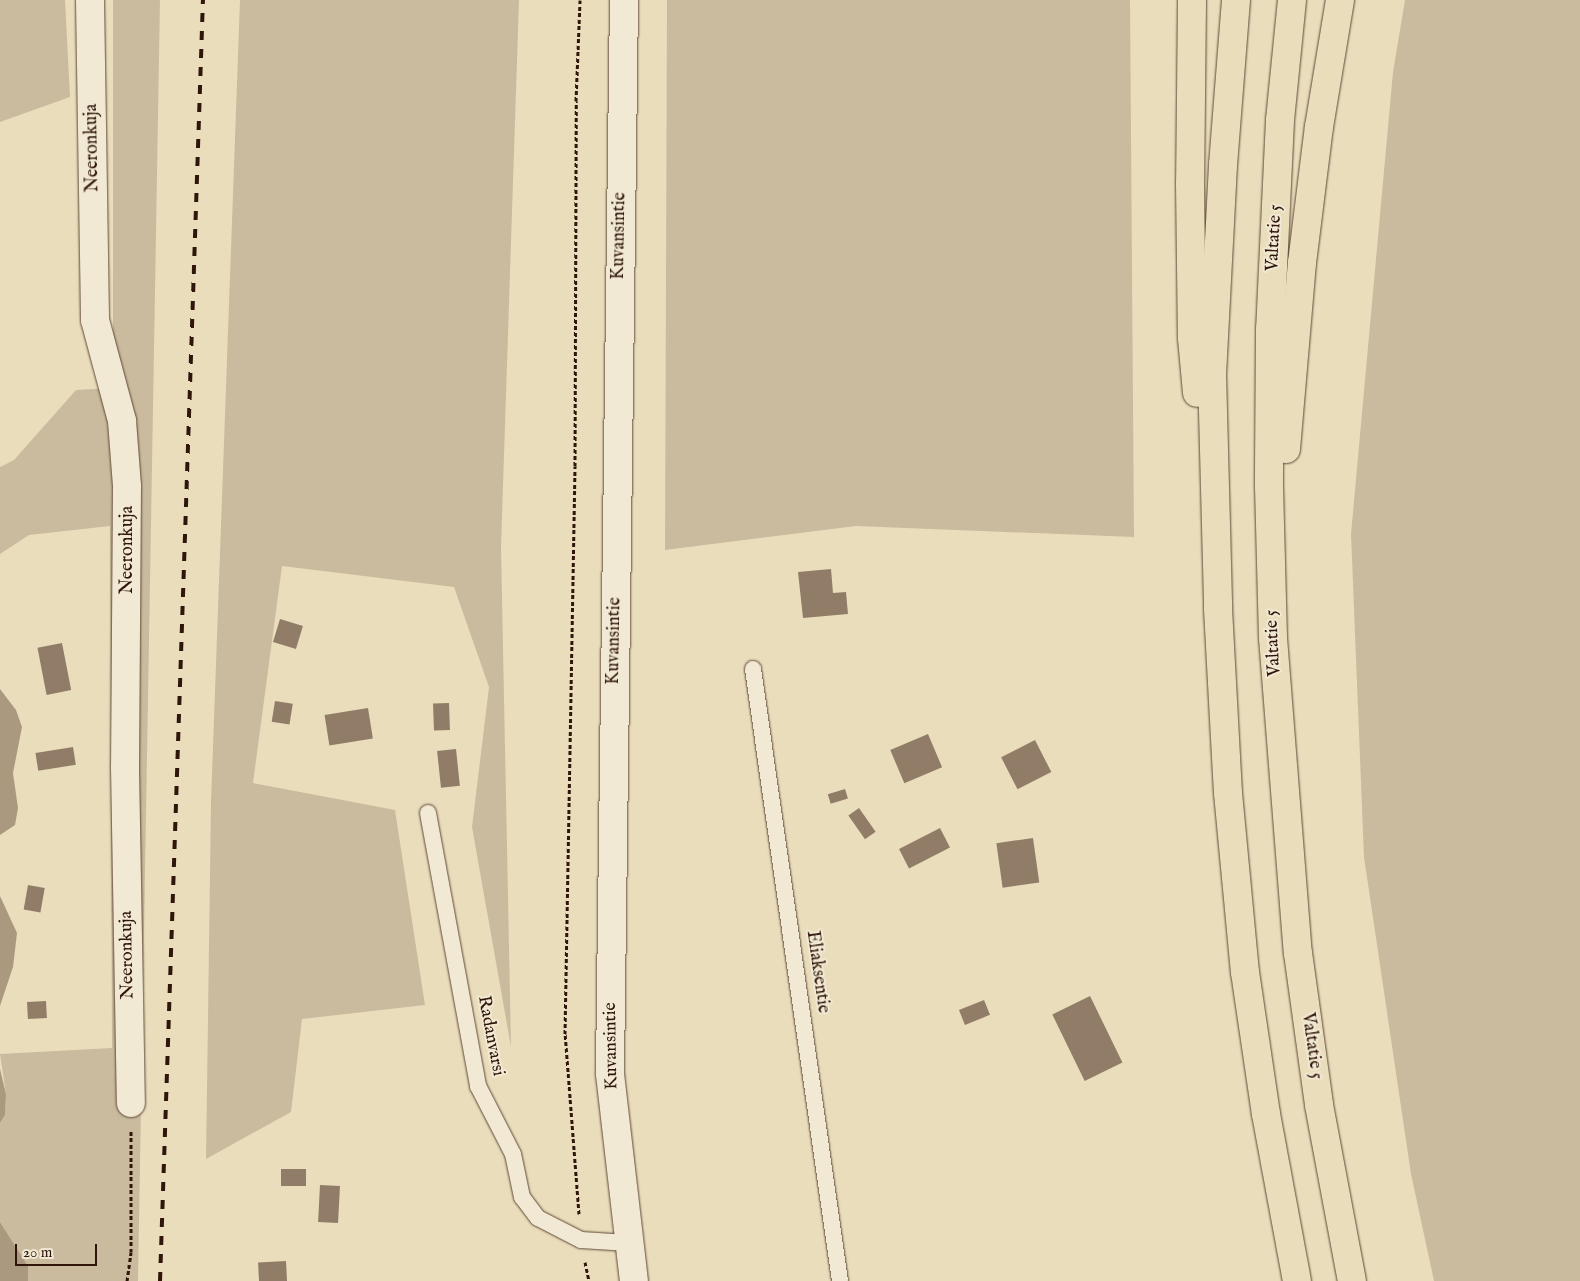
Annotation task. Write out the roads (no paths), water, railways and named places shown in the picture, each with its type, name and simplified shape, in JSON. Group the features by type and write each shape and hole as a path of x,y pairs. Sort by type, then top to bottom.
{"highway":[{"path":"1192,0 1190,182 1192,338 1218,609"},
{"path":"1236,0 1221,193 1212,373 1218,609 1228,793 1245,972 1266,1114 1297,1281"},
{"name":"Valtatie 5","path":"1292,0 1280,120 1270,329 1269,486 1273,638 1298,953 1319,1105 1352,1281"},
{"path":"1273,638 1302,263 1319,127 1340,0"}],"street":[{"name":"Neeronkuja","path":"90,0 95,320 122,420 127,486 126,767 131,1103"},
{"name":"Kuvansintie","path":"624,0 610,1074 634,1281"}],"lane":[{"name":"Eliaksentie","path":"753,669 840,1281"},
{"name":"Radanvarsi","path":"428,813 478,1086 514,1154 522,1197 538,1218 581,1240 629,1243"}],"railway":[{"path":"160,1281 203,0"}]}
